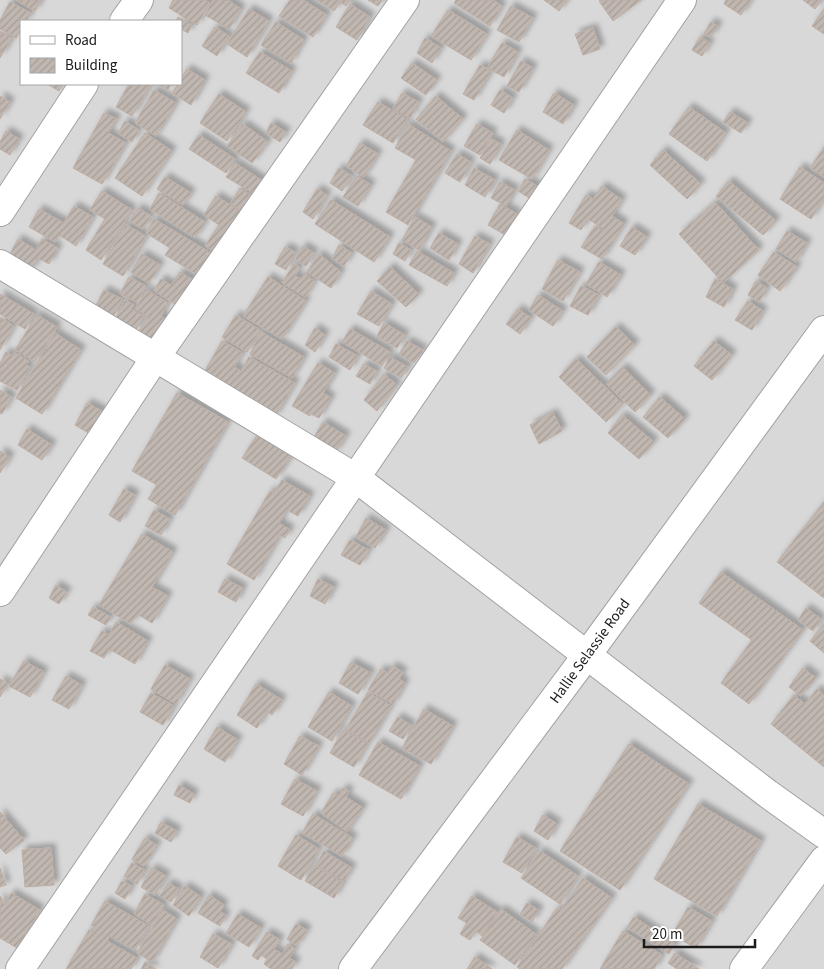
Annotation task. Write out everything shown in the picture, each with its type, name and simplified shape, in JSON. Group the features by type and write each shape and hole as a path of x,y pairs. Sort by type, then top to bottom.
{"street":[{"path":"0,592 155,358 405,0"},
{"path":"0,958 18,969 682,0"},
{"path":"0,212 83,85"},
{"path":"0,264 356,478 768,794 824,834"},
{"name":"Hallie Selassie Road","path":"353,969 587,655 824,330"},
{"path":"744,969 824,860"}],"shaded area":[{"path":"0,0 824,0 824,969 0,969"}],"building":[{"path":"16,0 41,0 35,11"},
{"path":"173,0 205,0 210,3 197,25 169,8"},
{"path":"213,0 228,0 241,9 229,29 205,15"},
{"path":"290,0 303,0 327,15 313,37 279,16"},
{"path":"317,0 350,0 346,6 340,2 334,11"},
{"path":"368,0 382,0 378,6"},
{"path":"456,0 493,0 502,6 490,26 454,3"},
{"path":"544,0 567,0 559,11"},
{"path":"641,0 613,21 599,1"},
{"path":"726,0 751,0 741,15 724,4"},
{"path":"803,0 821,0 815,9"},
{"path":"10,2 31,13 27,20 20,20 20,32 16,38 0,29 0,20"},
{"path":"350,4 370,17 357,40 336,27"},
{"path":"511,6 533,18 519,42 497,30"},
{"path":"249,9 269,21 247,57 227,44"},
{"path":"824,9 824,34 812,26"},
{"path":"448,10 487,34 471,60 431,36"},
{"path":"178,17 192,25 188,33 182,30 182,20 176,20"},
{"path":"276,22 304,40 291,63 261,45"},
{"path":"711,22 718,26 711,37 704,33"},
{"path":"215,27 229,36 217,56 202,46"},
{"path":"593,28 600,49 583,55 575,34"},
{"path":"0,31 12,38 0,58"},
{"path":"700,37 710,43 702,56 692,50"},
{"path":"425,38 441,48 432,63 417,53"},
{"path":"502,43 518,52 504,77 487,68"},
{"path":"260,52 292,71 279,93 246,73"},
{"path":"521,61 533,68 519,92 507,86"},
{"path":"412,63 437,80 426,95 401,78"},
{"path":"480,65 491,71 474,100 463,94"},
{"path":"187,69 205,80 191,105 172,93 177,85 182,85 182,76"},
{"path":"49,85 62,85 59,91"},
{"path":"128,85 150,85 132,116 116,107"},
{"path":"160,85 170,85 168,90"},
{"path":"154,90 176,103 156,136 135,123"},
{"path":"500,90 513,98 504,113 491,105"},
{"path":"402,93 419,102 410,118 393,109"},
{"path":"554,93 574,105 563,124 543,112"},
{"path":"219,94 246,112 227,141 200,123"},
{"path":"0,96 10,102 0,119"},
{"path":"436,96 463,119 443,142 416,119"},
{"path":"378,102 407,119 393,143 363,125"},
{"path":"689,107 726,133 707,161 669,134"},
{"path":"730,112 748,123 741,133 723,122"},
{"path":"104,113 117,119 108,133 126,143 102,184 73,168"},
{"path":"125,121 139,130 132,142 118,133"},
{"path":"271,123 286,132 280,142 266,133"},
{"path":"243,124 268,142 252,163 227,146"},
{"path":"408,124 451,151 408,225 386,212 416,160 395,148"},
{"path":"477,124 493,133 480,155 464,146"},
{"path":"517,130 549,150 532,179 499,160"},
{"path":"6,131 19,139 10,155 0,149 0,142"},
{"path":"145,133 172,151 142,196 115,178"},
{"path":"199,135 235,159 226,173 189,149"},
{"path":"491,139 501,144 490,164 480,158"},
{"path":"360,143 378,154 364,177 346,166"},
{"path":"824,147 824,177 810,168"},
{"path":"663,150 701,184 687,199 650,165"},
{"path":"457,154 471,162 460,182 445,173"},
{"path":"235,163 266,183 258,196 226,177"},
{"path":"800,167 824,183 824,198 811,219 780,199"},
{"path":"339,168 352,176 342,191 330,183"},
{"path":"474,168 495,180 485,197 465,185"},
{"path":"357,176 371,185 358,206 343,197"},
{"path":"165,177 191,193 183,205 157,189"},
{"path":"525,179 539,187 531,199 518,191"},
{"path":"729,181 776,221 763,235 716,196"},
{"path":"500,182 515,190 506,206 491,198"},
{"path":"602,186 622,200 612,216 624,224 602,259 581,247 595,226 603,231 604,229 588,219 581,230 569,223 586,195 593,199"},
{"path":"240,188 255,197 245,213 230,204"},
{"path":"317,189 327,195 313,219 303,212"},
{"path":"102,191 132,210 101,260 86,250 105,219 90,210"},
{"path":"159,193 205,222 195,238 150,209"},
{"path":"216,196 248,216 222,257 205,246 219,225 204,215"},
{"path":"331,200 390,237 374,262 315,224"},
{"path":"715,202 759,250 723,283 679,234"},
{"path":"500,204 517,214 505,235 488,225"},
{"path":"74,206 93,217 76,246 59,235 55,242 29,227 39,209 64,223"},
{"path":"138,208 151,216 143,229 130,221"},
{"path":"415,217 432,227 419,250 402,240"},
{"path":"154,219 211,253 198,275 165,255 170,248 146,233"},
{"path":"126,225 146,236 123,276 103,264"},
{"path":"632,227 647,237 635,255 620,246"},
{"path":"787,231 807,243 796,262 776,249"},
{"path":"439,233 458,244 449,260 430,248"},
{"path":"475,236 490,244 473,273 459,264"},
{"path":"18,239 36,250 42,239 58,248 49,264 38,258 31,271 8,258"},
{"path":"399,243 411,250 405,261 393,254"},
{"path":"339,245 352,253 344,266 332,259"},
{"path":"303,246 314,253 306,266 295,260"},
{"path":"285,247 295,252 286,270 275,264"},
{"path":"417,251 454,273 447,286 409,265"},
{"path":"774,252 797,267 780,291 758,275"},
{"path":"142,254 160,265 149,283 131,272"},
{"path":"319,254 341,272 331,288 307,272"},
{"path":"558,260 580,272 563,301 542,289"},
{"path":"599,262 621,275 607,297 586,284"},
{"path":"294,264 300,268 295,276 301,279 305,274 315,281 305,297 282,283"},
{"path":"390,267 419,294 406,307 377,281"},
{"path":"180,272 195,281 180,307 154,291 161,279 171,285"},
{"path":"129,277 146,286 137,302 120,294"},
{"path":"268,277 306,301 282,339 243,316"},
{"path":"715,279 733,289 724,307 706,297"},
{"path":"756,281 767,288 759,302 748,295"},
{"path":"581,286 599,295 588,315 570,306"},
{"path":"104,290 122,299 113,317 95,307"},
{"path":"147,290 168,303 161,316 171,323 157,346 137,334 148,316 135,309"},
{"path":"371,291 392,304 379,326 357,314"},
{"path":"0,294 34,314 25,329 0,314"},
{"path":"538,295 563,311 553,326 529,310"},
{"path":"125,300 134,305 131,309 144,316 135,331 115,319"},
{"path":"748,301 763,311 752,330 735,320"},
{"path":"518,309 531,318 520,334 506,324"},
{"path":"37,315 57,327 35,362 15,350"},
{"path":"236,315 260,330 247,352 222,337"},
{"path":"0,317 14,326 0,350"},
{"path":"384,323 405,335 397,348 377,336"},
{"path":"616,327 635,345 606,375 587,357"},
{"path":"315,328 325,335 315,352 305,345"},
{"path":"350,329 390,352 382,366 342,342"},
{"path":"261,332 304,357 292,378 250,354"},
{"path":"55,333 81,350 42,414 16,398"},
{"path":"222,341 243,353 234,367 241,371 249,357 295,383 275,417 202,376"},
{"path":"407,341 423,350 414,363 399,354"},
{"path":"714,341 732,355 712,380 694,366"},
{"path":"336,344 358,356 350,370 329,357"},
{"path":"6,352 12,356 14,352 29,361 26,365 30,367 17,390 0,381 0,363"},
{"path":"390,357 408,367 401,378 384,368"},
{"path":"576,359 623,404 606,422 559,377"},
{"path":"318,363 335,373 323,393 331,398 319,418 311,414 310,416 292,406"},
{"path":"364,364 377,371 370,384 356,376"},
{"path":"623,367 651,395 635,412 606,384"},
{"path":"384,374 397,385 377,411 364,400"},
{"path":"0,390 12,397 2,414 0,413"},
{"path":"177,393 228,422 175,515 148,499 157,485 132,471"},
{"path":"660,397 685,419 668,438 643,417"},
{"path":"87,403 104,412 92,435 75,425"},
{"path":"553,413 562,431 539,444 530,425"},
{"path":"622,415 654,442 639,459 608,433"},
{"path":"323,422 346,436 335,453 313,439"},
{"path":"27,429 52,445 42,460 18,445"},
{"path":"257,435 291,456 276,479 242,458"},
{"path":"0,451 10,457 0,473"},
{"path":"282,480 310,496 298,516 287,510 279,523 290,530 285,538 280,535 254,580 227,564 270,491 274,493"},
{"path":"124,489 135,495 120,522 109,515"},
{"path":"824,502 824,598 777,562"},
{"path":"154,510 170,519 161,535 145,526"},
{"path":"366,518 386,530 375,548 356,537"},
{"path":"142,534 173,552 152,587 168,596 152,623 137,614 131,624 99,605"},
{"path":"350,540 369,550 360,565 341,555"},
{"path":"721,572 803,630 749,704 721,683 752,640 699,603"},
{"path":"225,579 243,588 236,602 218,592"},
{"path":"318,579 334,587 325,604 310,596"},
{"path":"56,585 67,592 59,604 49,598"},
{"path":"93,607 111,617 106,625 88,615"},
{"path":"806,608 821,619 813,631 798,620"},
{"path":"116,622 148,641 135,664 109,649 104,658 90,651 102,631 109,635"},
{"path":"824,626 824,653 810,641"},
{"path":"24,661 44,672 30,697 9,686"},
{"path":"351,662 371,673 358,694 339,683"},
{"path":"165,665 190,679 176,704 151,689"},
{"path":"392,666 403,672 399,679 405,683 393,704 368,690 381,669 388,673"},
{"path":"803,668 816,678 801,696 789,687"},
{"path":"66,676 82,685 69,709 52,700"},
{"path":"0,679 8,684 0,697"},
{"path":"256,684 282,700 272,715 267,711 257,728 237,715"},
{"path":"817,689 824,695 824,767 771,724 794,695 805,704"},
{"path":"329,692 352,706 332,741 308,727"},
{"path":"368,692 391,706 369,743 346,729"},
{"path":"151,693 174,706 163,725 140,712"},
{"path":"424,709 453,726 431,764 402,748"},
{"path":"398,717 411,725 403,739 389,731"},
{"path":"217,727 238,740 225,762 204,749"},
{"path":"343,730 368,743 354,767 330,753"},
{"path":"300,736 319,746 302,775 284,764"},
{"path":"378,742 420,766 401,799 359,775"},
{"path":"629,744 689,784 620,890 560,851"},
{"path":"295,779 317,791 303,816 281,804"},
{"path":"179,785 194,794 190,803 174,795"},
{"path":"343,788 349,791 346,797 363,808 347,832 321,813 333,793 339,796"},
{"path":"698,804 761,841 717,916 654,879"},
{"path":"0,812 24,840 6,854 0,848"},
{"path":"313,814 353,838 342,856 302,833"},
{"path":"543,815 557,824 548,840 534,831"},
{"path":"161,822 177,831 171,842 155,833"},
{"path":"296,835 319,849 301,880 278,866"},
{"path":"517,837 536,848 522,873 503,862"},
{"path":"145,838 157,845 144,866 132,859"},
{"path":"51,848 54,885 25,887 22,850"},
{"path":"324,851 352,868 344,881 316,865"},
{"path":"540,851 578,876 560,904 521,878"},
{"path":"132,863 145,870 137,884 124,876"},
{"path":"314,865 343,883 334,898 305,881"},
{"path":"0,868 6,885 0,887"},
{"path":"152,868 166,876 155,895 141,887"},
{"path":"583,878 612,898 562,969 520,969 517,967 557,908 561,910"},
{"path":"122,881 132,886 125,899 115,893"},
{"path":"168,883 179,889 171,902 160,896"},
{"path":"185,886 201,897 189,916 173,905"},
{"path":"11,893 40,910 17,948 0,938 0,896 5,905"},
{"path":"145,894 164,905 152,925 134,914"},
{"path":"209,895 224,905 220,912 226,915 220,926 198,913"},
{"path":"472,896 497,912 482,936 476,931 470,940 460,934 467,923 458,918"},
{"path":"105,901 149,926 135,950 110,936 107,941 137,958 131,969 66,969 89,930 92,932 95,927 91,925"},
{"path":"527,903 539,910 532,922 520,914"},
{"path":"688,907 712,921 696,948 672,935"},
{"path":"501,909 536,934 515,965 480,940"},
{"path":"163,910 177,919 152,962 137,953"},
{"path":"238,914 261,928 249,947 226,933"},
{"path":"634,917 675,944 669,954 627,927"},
{"path":"296,924 307,930 297,946 287,939"},
{"path":"623,931 662,955 654,969 600,969"},
{"path":"267,932 280,940 274,949 282,954 288,944 295,949 289,958 296,962 292,969 271,969 264,964 267,959 261,955 258,960 252,956"},
{"path":"213,934 232,944 218,968 200,957"},
{"path":"675,953 699,969 677,969 668,963"},
{"path":"475,957 492,969 467,969"},
{"path":"145,962 155,968 155,969 141,969"}]}
